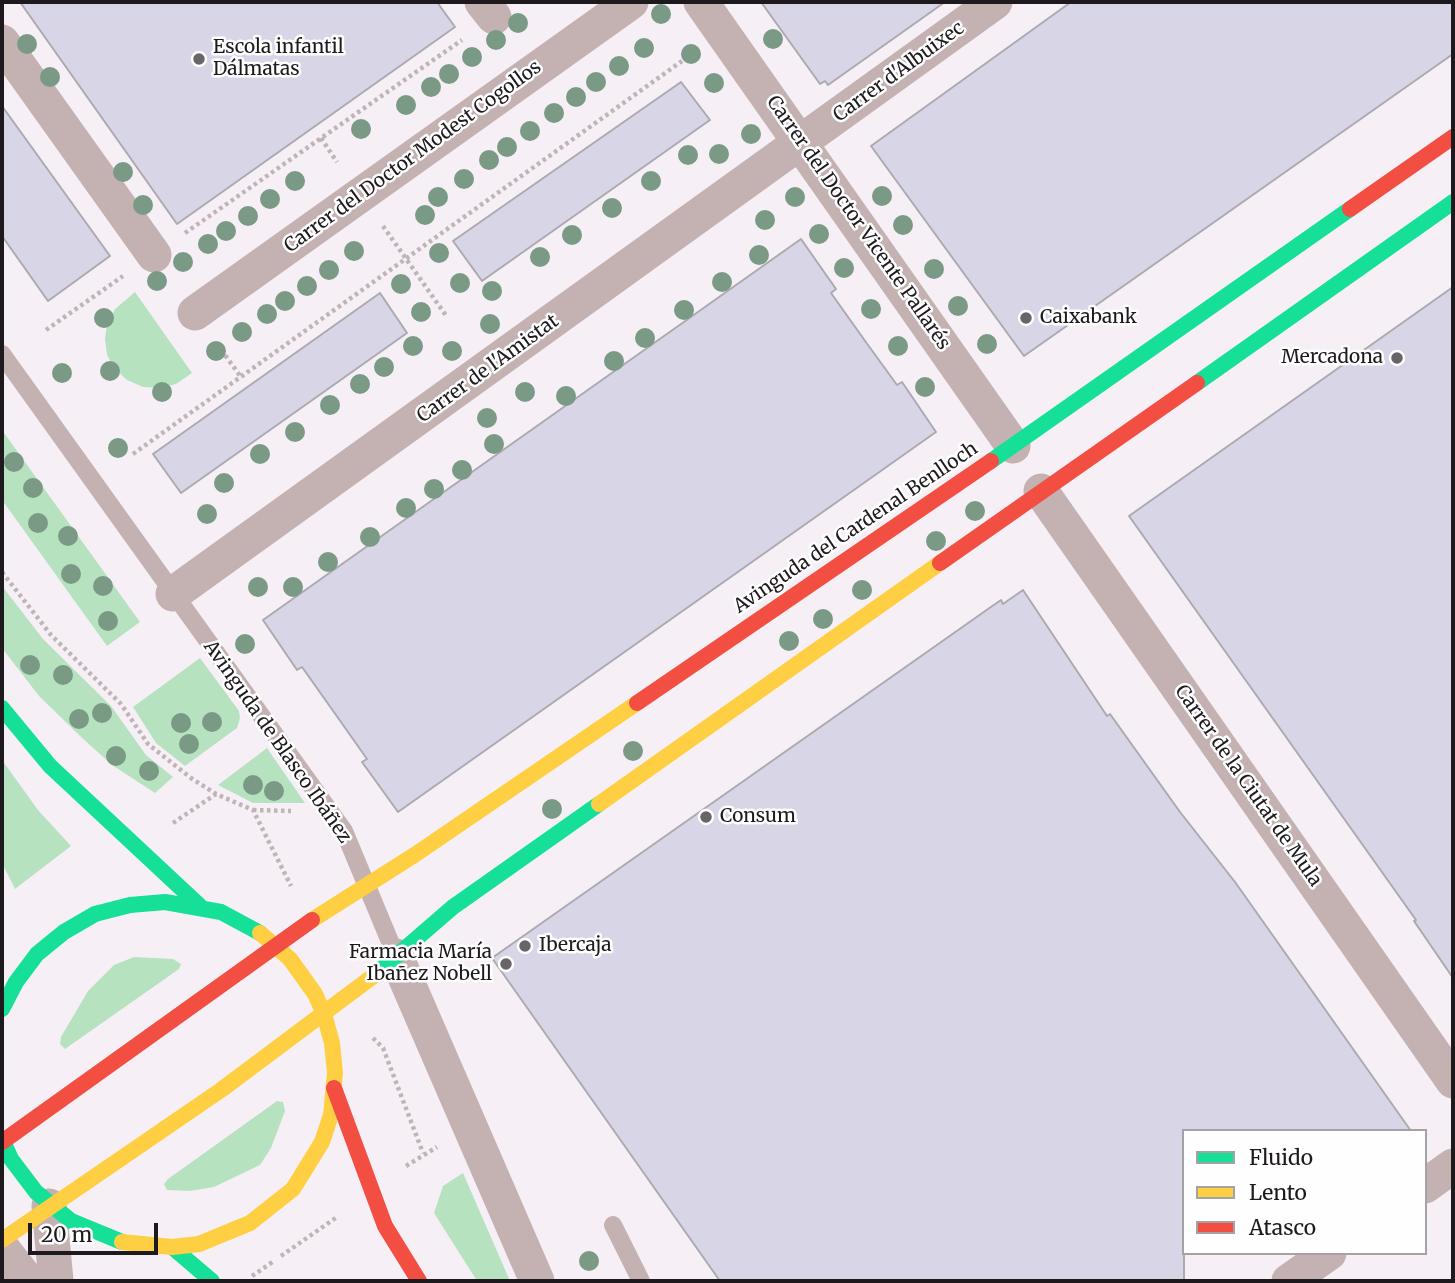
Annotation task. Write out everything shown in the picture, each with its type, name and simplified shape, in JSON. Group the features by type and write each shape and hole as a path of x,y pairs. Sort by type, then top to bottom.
{"main road":[{"name":"Avinguda del Cardenal Benlloch","path":"2,1141 275,944 367,886 1013,446 1453,136"},
{"path":"2,1240 221,1090 351,996 453,907 1453,202"},
{"path":"2,708 50,766 200,906"},
{"path":"2,1009 16,982 37,954 64,932 95,914 130,905 165,902 200,906 240,921 275,944 304,976 324,1014 332,1043 334,1088 331,1115 316,1154 293,1189 273,1208 226,1235 172,1248 120,1242 94,1234 49,1206 23,1177 2,1141"},
{"path":"334,1088 385,1226 419,1281"},
{"path":"172,1248 212,1281"}],"street":[{"name":"Carrer del Doctor Modest Cogollos","path":"195,313 631,2"},
{"name":"Carrer del Doctor Vicente Pallarés","path":"701,2 803,143 1013,446"},
{"name":"Carrer d'Albuixec","path":"803,143 995,2"},
{"path":"2,41 154,255"},
{"name":"Carrer de l'Amistat","path":"173,594 803,143"},
{"name":"Carrer de la Ciutat de Mula","path":"1041,491 1453,1082"},
{"name":"Avinguda de Blasco Ibáñez","path":"396,957 537,1281"},
{"path":"1427,1185 1453,1167"},
{"path":"49,1206 56,1281"},
{"path":"2,1248 29,1281"},
{"path":"1289,1281 1326,1255"}],"lane":[{"name":"Avinguda de Blasco Ibáñez","path":"2,354 344,831 396,957"},
{"path":"613,1224 641,1281"}],"path":[{"path":"46,330 154,255 488,10"},
{"path":"133,454 682,61"},
{"path":"2,572 51,635 121,704 148,744 191,778 253,810 310,924"},
{"path":"351,996 373,1037 383,1048 424,1153"}],"green space":[{"path":"135,292 192,373 176,384 160,388 143,387 127,380 115,369 107,355 107,323 115,309"},
{"path":"2,430 140,622 107,646 2,500"},
{"path":"2,586 43,639 111,706 146,755 173,777 155,793 112,765 79,735 39,696 2,648"},
{"path":"200,658 239,711 240,718 237,728 185,766 156,743 133,707"},
{"path":"267,748 305,803 253,803 218,785"},
{"path":"2,760 38,810 71,846 15,889 2,863"},
{"path":"134,957 173,959 181,964 179,969 65,1049 60,1044 61,1037 88,991 114,965"},
{"path":"277,1101 283,1102 285,1111 271,1148 260,1165 214,1187 190,1191 167,1190 164,1184 168,1179"},
{"path":"463,1173 510,1281 477,1281 434,1213 443,1186"}],"building":[{"path":"20,2 437,2 455,27 177,224"},
{"path":"761,2 945,2 828,85 825,81 820,84"},
{"path":"1071,2 1453,2 1453,54 1024,356 871,146"},
{"path":"681,82 710,120 482,281 453,241"},
{"path":"2,106 110,256 48,301 2,236"},
{"path":"801,239 836,289 831,293 897,385 902,382 936,432 398,812 362,762 367,759 302,667 297,670 263,620"},
{"path":"1453,287 1453,978 1414,921 1416,920 1129,516"},
{"path":"380,293 407,333 181,493 153,454"},
{"path":"1023,590 1107,716 1110,714 1180,812 1235,882 1410,1129 1182,1129 1184,1281 720,1281 492,958 1001,600 1003,604"}],"traffic: fast":[{"path":"1197,383 1453,202"},
{"path":"991,461 1350,209"},
{"path":"2,708 50,766 200,906"},
{"path":"372,977 453,907 599,804"},
{"path":"2,1009 16,982 37,954 64,932 95,914 130,905 165,902 221,912 260,933"},
{"path":"2,1139 11,1159 36,1192 71,1221 122,1242"},
{"path":"172,1247 212,1281"}],"traffic: slow":[{"path":"599,804 940,563"},
{"path":"312,920 416,854 637,703"},
{"path":"122,1242 172,1247 199,1244 250,1223 293,1189 322,1142 331,1115 335,1073 332,1043 324,1014 315,994 290,959 260,933"},
{"path":"2,1240 221,1090 372,977"}],"traffic: jam":[{"path":"1350,209 1453,137"},
{"path":"940,563 1197,383"},
{"path":"637,703 991,461"},
{"path":"2,1142 312,920"},
{"path":"334,1088 385,1226 419,1281"}],"place":[{"name":"Escola infantil Dálmatas","path":"199,59"},
{"name":"Caixabank","path":"1026,318"},
{"name":"Mercadona","path":"1397,358"},
{"name":"Consum","path":"706,817"},
{"name":"Ibercaja","path":"525,946"},
{"name":"Farmacia María Ibañez Nobell","path":"506,964"}]}
